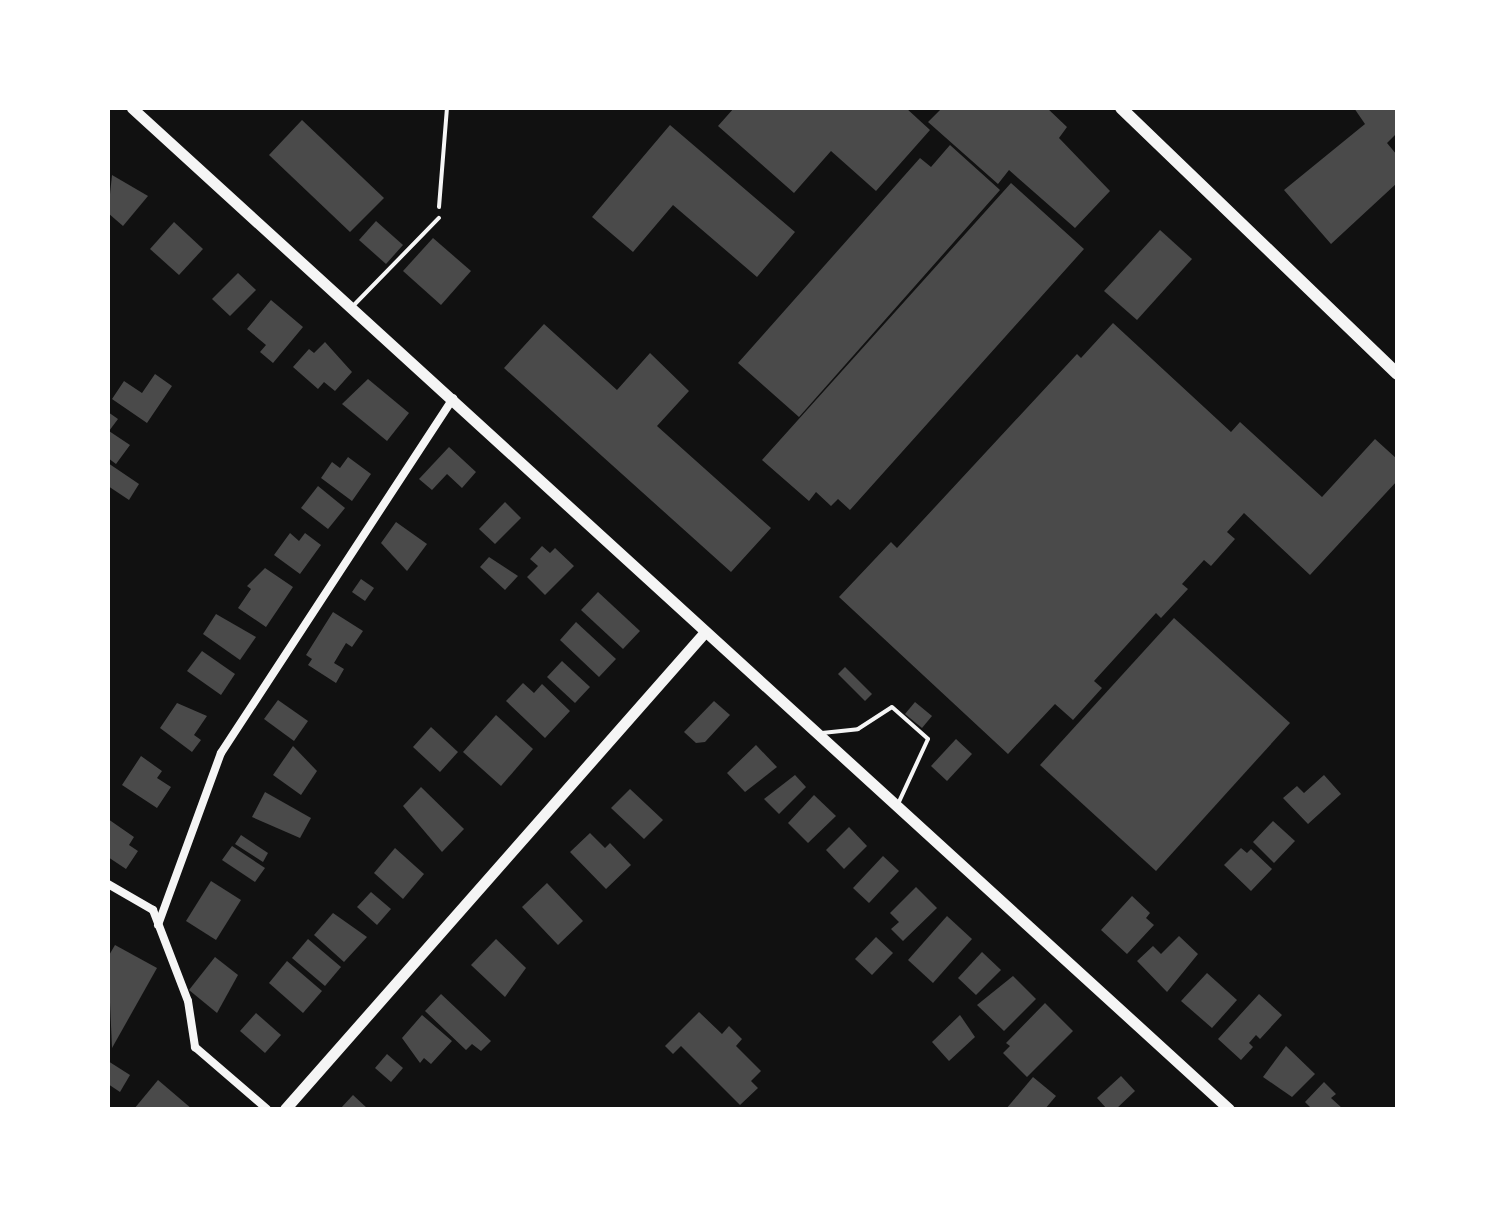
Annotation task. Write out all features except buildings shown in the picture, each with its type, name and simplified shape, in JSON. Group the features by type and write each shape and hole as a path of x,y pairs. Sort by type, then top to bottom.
{"main road":[{"path":"1121,108 1397,374"}],"street":[{"path":"132,108 453,397 895,810 1229,1109"},
{"path":"158,925 221,753 453,397"},
{"path":"285,1109 704,633"},
{"path":"108,884 153,910 188,1001 195,1047 267,1109"}],"lane":[{"path":"353,306 439,218"},
{"path":"815,734 858,729 892,707 928,739 895,810"}],"path":[{"path":"439,218 447,108"}]}
